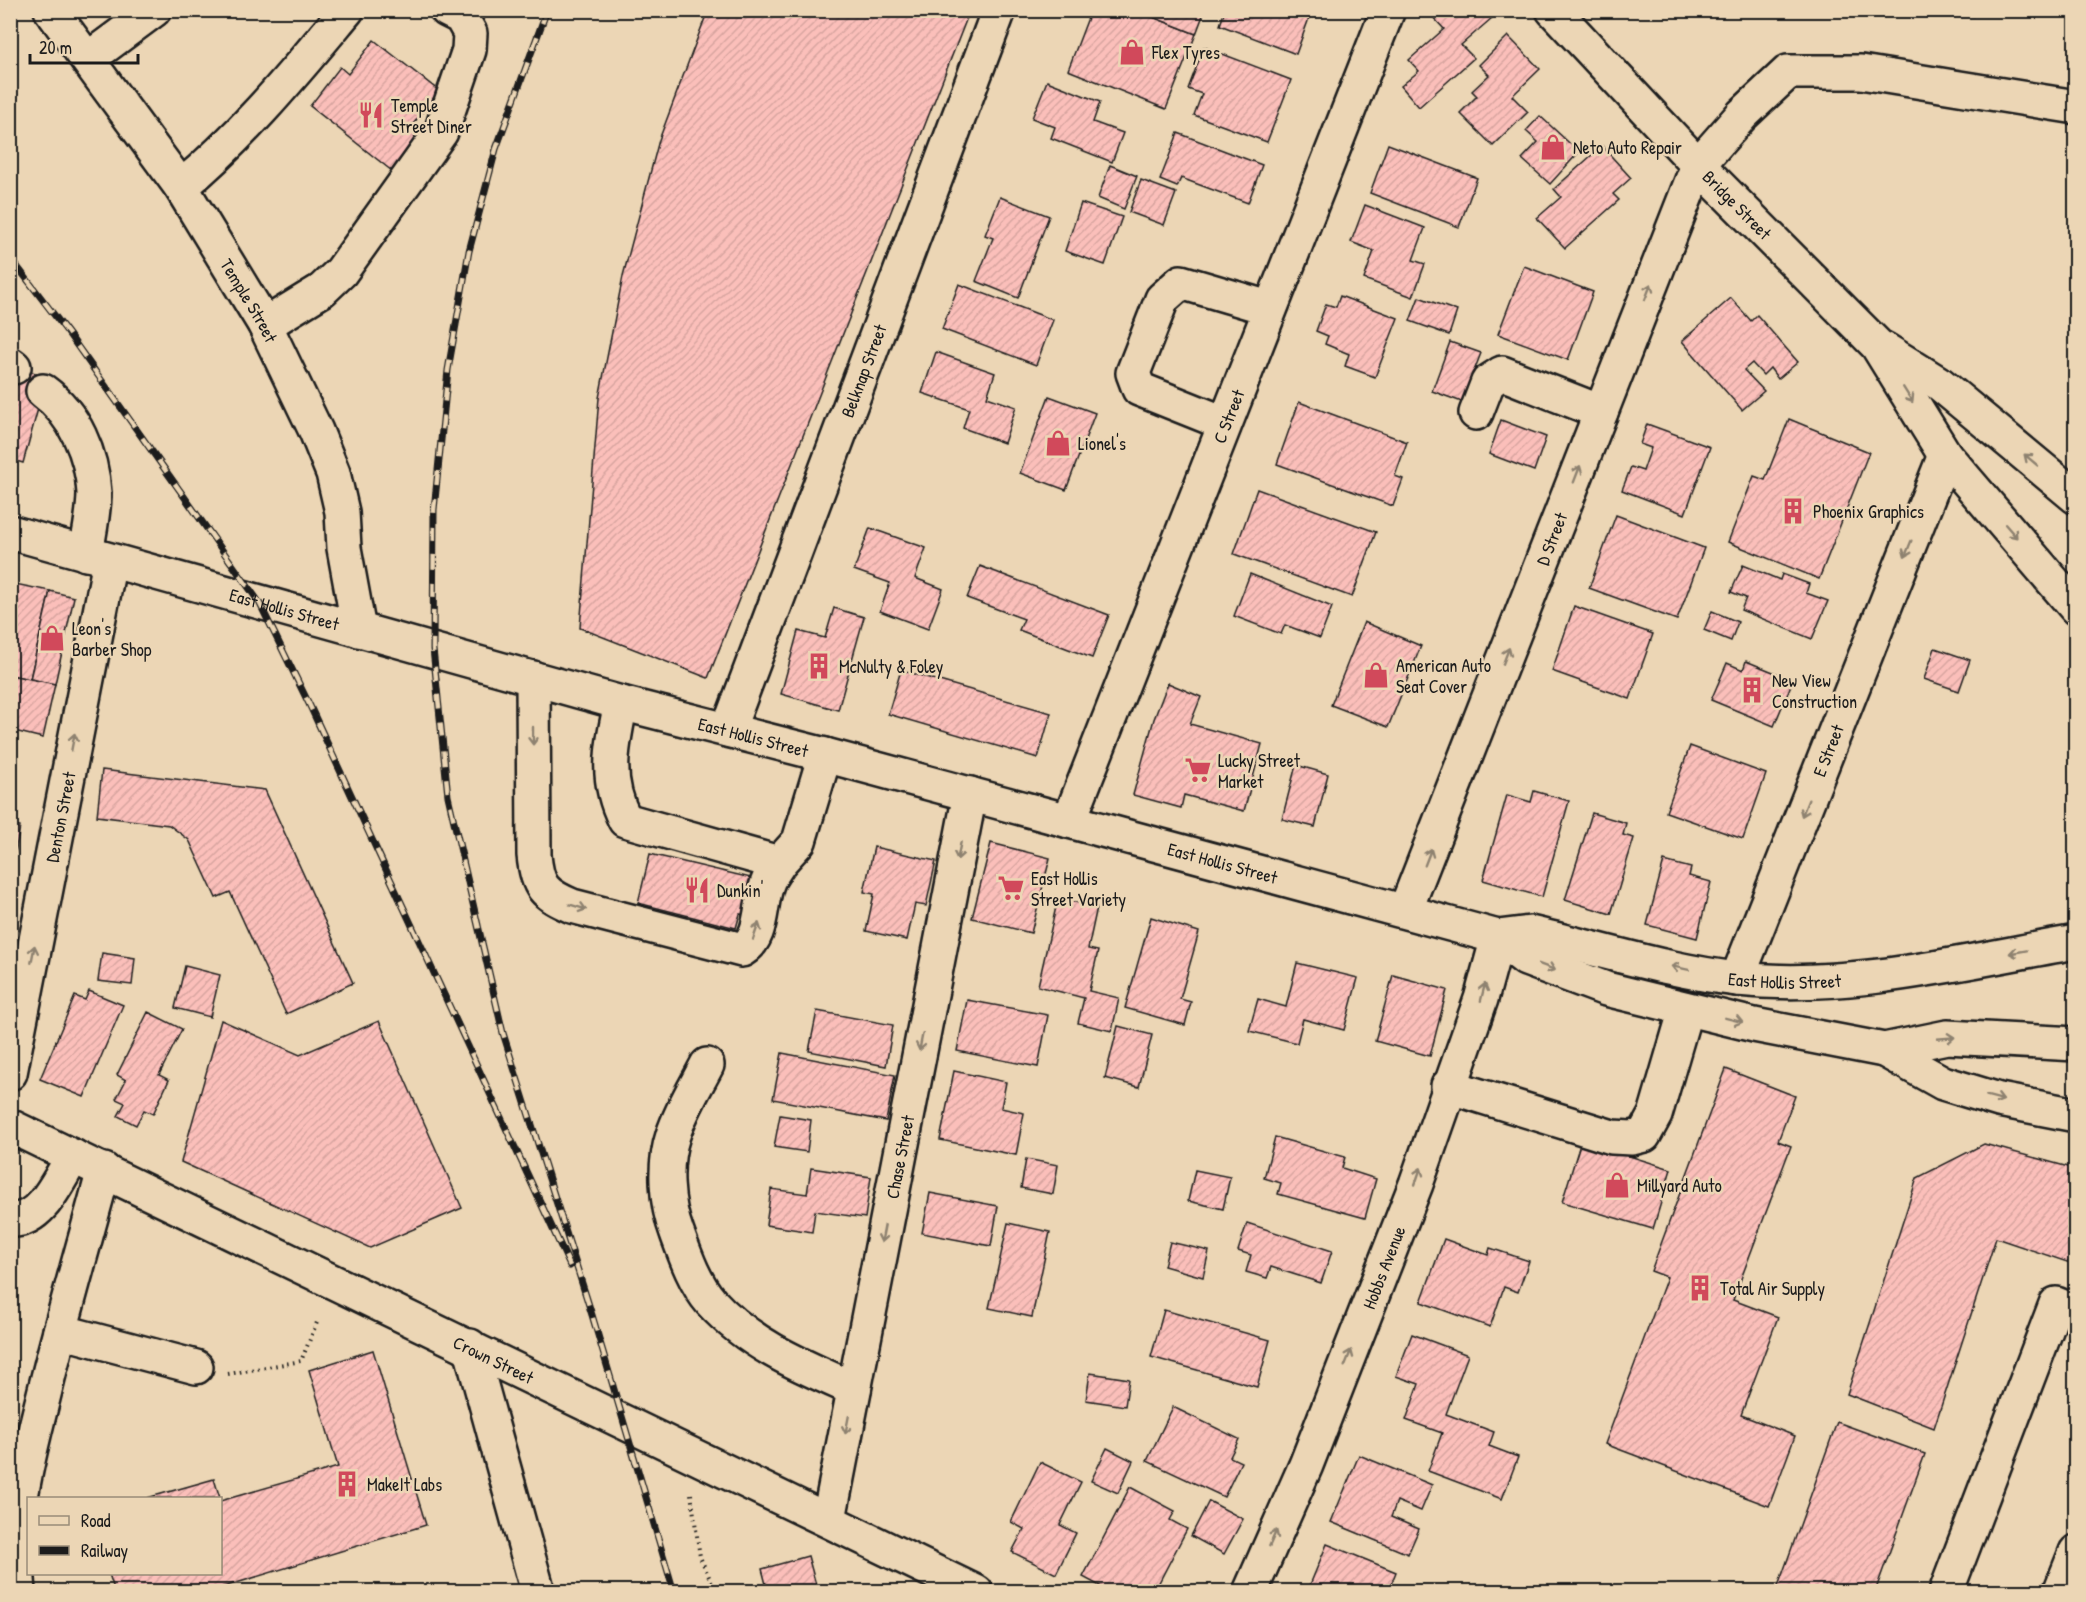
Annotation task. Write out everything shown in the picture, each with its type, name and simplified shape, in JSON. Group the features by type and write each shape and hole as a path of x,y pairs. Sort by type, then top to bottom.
{"street":[{"name":"Temple Street","path":"51,10 182,187 264,325 316,431 333,473 342,512 344,548 359,630"},
{"path":"88,60 154,10"},
{"path":"182,187 214,160 248,126 347,10"},
{"path":"264,325 322,290 341,272 441,132 469,50 470,33 461,16 447,10"},
{"name":"Belknap Street","path":"728,730 999,10"},
{"name":"C Street","path":"1069,821 1388,10"},
{"name":"Bridge Street","path":"1553,10 1698,165 1877,345 1945,455 2076,608"},
{"name":"D Street","path":"1405,911 1698,165 1742,115 1788,72 1861,72 2076,107"},
{"path":"1224,423 1139,389 1133,373 1137,362 1162,299 1181,282 1269,308"},
{"name":"Bridge Street","path":"1877,345 1940,384 2076,497"},
{"path":"1476,413 1488,382 1502,373 1601,412"},
{"name":"Denton Street","path":"10,1073 98,557 94,496 86,448 70,418 43,391"},
{"name":"E Street","path":"1737,979 1945,455"},
{"name":"East Hollis Street","path":"10,532 621,703 825,755 1498,937 1526,959 1606,989 1754,1025 1884,1050 1943,1083 1999,1100 2076,1115"},
{"path":"532,678 536,874 542,888 551,897 572,906 742,950 750,946 757,931 768,881 779,863 799,841 825,755"},
{"path":"621,703 610,756 616,802 625,820 779,863"},
{"name":"Chase Street","path":"829,1519 970,794"},
{"name":"East Hollis Street","path":"1498,937 1530,933 1737,979 1784,981 1901,973 2076,942"},
{"name":"Hobbs Avenue","path":"1250,1592 1306,1465 1416,1184 1448,1086 1481,999 1498,937"},
{"path":"1448,1086 1612,1137 1632,1138 1644,1135 1655,1115 1686,1009"},
{"name":"East Hollis Street","path":"1884,1050 1947,1037 2076,1044"},
{"path":"707,1065 672,1136 667,1180 671,1218 687,1259 710,1301 749,1336 789,1360 854,1389"},
{"name":"Crown Street","path":"10,1126 829,1519 976,1592"},
{"path":"10,1221 19,1221 32,1215 73,1156"},
{"path":"19,1592 15,1529 20,1492 60,1331 104,1170"},
{"path":"1946,1592 2056,1304 2076,1312"},
{"path":"60,1331 196,1366"},
{"path":"470,1346 538,1592"},
{"path":"2060,1592 2076,1552"}],"path":[{"path":"196,1366 224,1375 302,1361 318,1320"},
{"path":"684,1451 700,1557 716,1592"}],"building":[{"path":"708,10 970,10 708,678 580,628 599,398 623,276 659,140"},
{"name":"Flex Tyres","path":"1091,10 1135,10 1196,34 1166,109 1068,70"},
{"path":"1135,10 1205,10 1196,34"},
{"path":"1225,10 1312,10 1296,54 1220,25"},
{"path":"1438,10 1486,10 1492,18 1461,45 1474,58 1419,107 1401,86 1419,71 1409,60 1444,29 1432,16"},
{"path":"1943,10 1974,10 1974,16"},
{"path":"1508,36 1540,69 1512,96 1528,112 1493,146 1460,113 1477,96 1472,91 1489,75 1479,65"},
{"name":"Temple Street Diner","path":"374,40 439,91 413,124 428,135 397,175 310,106 340,67 348,74"},
{"path":"1204,47 1291,80 1267,142 1194,115 1202,94 1188,89"},
{"path":"1047,81 1100,102 1093,122 1123,133 1112,162 1051,138 1055,127 1032,118"},
{"name":"Neto Auto Repair","path":"1540,116 1579,152 1550,184 1522,159 1538,142 1526,131"},
{"path":"1178,133 1262,165 1248,203 1181,178 1177,187 1160,180"},
{"path":"1388,144 1477,178 1459,227 1370,193"},
{"path":"1602,146 1631,178 1613,194 1619,200 1565,248 1537,218 1561,197 1554,189"},
{"path":"1110,165 1137,176 1124,209 1098,198"},
{"path":"1141,180 1176,193 1164,225 1129,212"},
{"path":"1000,197 1049,216 1018,298 976,281 993,238 985,235"},
{"path":"1081,203 1122,217 1105,265 1065,251"},
{"path":"1365,205 1425,228 1413,260 1425,264 1413,297 1364,279 1374,251 1351,242"},
{"path":"1524,266 1593,292 1568,360 1498,334"},
{"path":"959,284 1053,320 1036,365 942,329"},
{"path":"1340,296 1398,318 1375,377 1345,366 1349,354 1325,344 1328,336 1316,331 1326,304 1336,307"},
{"path":"1419,297 1457,311 1449,335 1410,321"},
{"path":"1731,298 1751,321 1757,315 1798,362 1778,379 1770,368 1763,375 1752,363 1744,370 1764,391 1742,410 1682,341"},
{"path":"1450,342 1481,353 1462,402 1432,391"},
{"path":"936,352 995,373 987,397 1016,407 1004,443 963,428 969,409 922,393"},
{"path":"10,366 47,376 23,463 10,459"},
{"name":"Lionel's","path":"1049,396 1095,413 1066,490 1020,473"},
{"path":"1299,402 1407,442 1395,476 1403,479 1393,506 1277,464"},
{"name":"Phoenix Graphics","path":"1789,419 1869,452 1819,579 1728,542 1754,476 1765,480"},
{"path":"1501,420 1546,437 1534,471 1489,454"},
{"path":"1647,424 1710,447 1685,514 1622,490 1631,467 1643,471 1651,448 1640,444"},
{"path":"1257,489 1376,532 1352,597 1234,554"},
{"path":"1616,515 1704,548 1677,620 1589,588"},
{"path":"870,528 926,548 915,578 943,589 928,629 880,611 890,583 854,570"},
{"path":"1743,565 1780,580 1782,574 1809,584 1806,593 1828,601 1812,639 1741,610 1746,598 1731,592"},
{"path":"980,566 1109,615 1092,658 1019,630 1024,619 967,598"},
{"path":"1250,574 1332,607 1320,638 1285,625 1281,634 1234,616"},
{"path":"10,583 50,591 30,679 10,675"},
{"name":"Leon's Barber Shop","path":"50,591 74,597 55,684 30,679"},
{"path":"1574,606 1653,634 1630,699 1552,671"},
{"name":"McNulty & Foley","path":"834,608 864,617 838,710 781,694 798,631 825,638"},
{"path":"1712,611 1738,622 1731,641 1704,630"},
{"name":"American Auto Seat Cover","path":"1364,622 1421,646 1388,727 1331,705"},
{"path":"1935,648 1970,660 1959,691 1924,679"},
{"name":"New View Construction","path":"1746,661 1793,680 1774,726 1711,700 1727,663 1743,670"},
{"path":"901,670 1051,713 1038,758 888,714"},
{"path":"10,675 55,684 43,738 10,730"},
{"name":"Lucky Street Market","path":"1168,683 1201,697 1190,724 1262,744 1244,811 1184,795 1181,808 1133,795 1154,719"},
{"path":"10,741 14,741 10,761"},
{"path":"1690,746 1766,774 1743,839 1666,812"},
{"path":"1296,765 1328,774 1315,827 1282,819"},
{"path":"102,770 265,790 353,983 286,1014 230,892 216,898 189,840 169,825 97,816"},
{"path":"1534,791 1569,801 1542,897 1483,880 1507,795 1531,802"},
{"path":"1592,813 1626,823 1623,835 1634,838 1611,914 1565,900"},
{"path":"10,825 20,827 10,878"},
{"name":"East Hollis Street Variety","path":"991,843 1050,858 1031,933 972,918"},
{"path":"874,847 936,861 926,906 915,904 907,940 866,931 874,894 864,892"},
{"name":"Dunkin'","path":"650,854 751,878 748,889 758,891 752,917 740,914 736,928 638,903"},
{"path":"1664,861 1691,868 1689,876 1711,882 1697,938 1647,925"},
{"path":"1058,898 1097,907 1088,949 1098,951 1089,991 1119,998 1112,1031 1078,1023 1084,998 1038,986"},
{"path":"1151,917 1199,932 1180,999 1191,1002 1185,1025 1125,1008"},
{"path":"102,953 135,958 132,985 98,981"},
{"path":"1297,963 1358,978 1344,1030 1303,1019 1297,1043 1249,1031 1258,999 1286,1007"},
{"path":"185,966 220,975 210,1017 175,1008"},
{"path":"1393,975 1447,990 1430,1056 1375,1041"},
{"path":"89,991 123,1005 84,1097 40,1079 75,996 85,1000"},
{"path":"967,1000 1048,1015 1038,1067 957,1051"},
{"path":"817,1011 893,1025 886,1066 809,1051"},
{"path":"148,1012 182,1029 159,1075 169,1080 153,1114 144,1110 136,1125 118,1116 125,1103 116,1099 126,1080 117,1075"},
{"path":"221,1020 300,1055 379,1021 462,1208 370,1248 181,1162"},
{"path":"1118,1026 1152,1035 1139,1087 1105,1078"},
{"path":"782,1053 895,1075 886,1121 773,1099"},
{"name":"Total Air Supply","path":"1726,1069 1795,1096 1778,1141 1791,1146 1733,1300 1778,1317 1741,1415 1795,1436 1769,1506 1605,1444 1667,1277 1651,1271"},
{"path":"954,1071 1006,1082 1001,1108 1024,1113 1016,1155 940,1140"},
{"path":"780,1115 811,1120 807,1152 774,1147"},
{"path":"1275,1137 1345,1157 1342,1168 1376,1179 1365,1218 1278,1194 1281,1183 1264,1178"},
{"name":"Millyard Auto","path":"1581,1141 1671,1169 1653,1229 1562,1202"},
{"path":"1984,1144 2076,1169 2076,1265 1996,1238 1934,1428 1847,1394 1917,1178"},
{"path":"1026,1159 1058,1165 1053,1194 1021,1188"},
{"path":"811,1168 871,1177 865,1218 815,1211 812,1232 766,1225 771,1189 807,1194"},
{"path":"1195,1170 1230,1177 1223,1209 1188,1201"},
{"path":"930,1193 998,1206 991,1246 922,1233"},
{"path":"1008,1223 1050,1232 1032,1317 989,1308"},
{"path":"1247,1223 1332,1251 1321,1283 1271,1267 1267,1278 1246,1272 1251,1255 1238,1251"},
{"path":"1444,1239 1488,1255 1490,1248 1529,1261 1518,1292 1504,1287 1490,1327 1421,1302"},
{"path":"1170,1242 1209,1251 1203,1277 1164,1266"},
{"path":"1164,1310 1270,1340 1257,1387 1151,1357"},
{"path":"1412,1334 1468,1355 1446,1414 1494,1432 1489,1446 1518,1457 1502,1499 1428,1471 1442,1433 1406,1420 1419,1384 1396,1376"},
{"name":"MakeIt Labs","path":"373,1350 426,1525 207,1592 115,1592 109,1575 222,1575 222,1500 338,1467 309,1370"},
{"path":"1090,1373 1129,1379 1125,1406 1086,1400"},
{"path":"1173,1407 1239,1439 1230,1457 1241,1462 1224,1497 1147,1461"},
{"path":"1837,1422 1925,1454 1875,1592 1776,1592"},
{"path":"1107,1448 1133,1461 1118,1493 1091,1481"},
{"path":"1359,1455 1432,1485 1421,1511 1397,1501 1391,1517 1419,1529 1408,1554 1331,1522"},
{"path":"1040,1462 1081,1482 1060,1525 1076,1533 1056,1574 1012,1552 1024,1529 1011,1522"},
{"path":"214,1479 220,1497 151,1497"},
{"path":"1130,1487 1175,1511 1170,1520 1187,1529 1154,1592 1111,1592 1083,1577"},
{"path":"1209,1501 1243,1519 1224,1554 1191,1536"},
{"path":"1327,1544 1396,1572 1388,1592 1366,1589 1365,1592 1307,1592"},
{"path":"808,1556 818,1592 768,1592 762,1569"}],"railway":[{"path":"547,10 496,149 469,251 448,370 434,510 433,649 448,796 503,1033 592,1315 674,1592"},
{"path":"10,257 68,333 259,602 310,706 570,1266"}],"place":[{"name":"Flex Tyres","path":"1132,52"},
{"name":"Temple Street Diner","path":"371,115"},
{"name":"Neto Auto Repair","path":"1553,147"},
{"name":"Lionel's","path":"1058,443"},
{"name":"Phoenix Graphics","path":"1793,511"},
{"name":"Leon's Barber Shop","path":"52,638"},
{"name":"McNulty & Foley","path":"819,666"},
{"name":"American Auto Seat Cover","path":"1376,675"},
{"name":"New View Construction","path":"1752,690"},
{"name":"Lucky Street Market","path":"1198,770"},
{"name":"East Hollis Street Variety","path":"1011,888"},
{"name":"Dunkin'","path":"697,890"},
{"name":"Millyard Auto","path":"1617,1185"},
{"name":"Total Air Supply","path":"1700,1288"},
{"name":"MakeIt Labs","path":"347,1484"}]}
